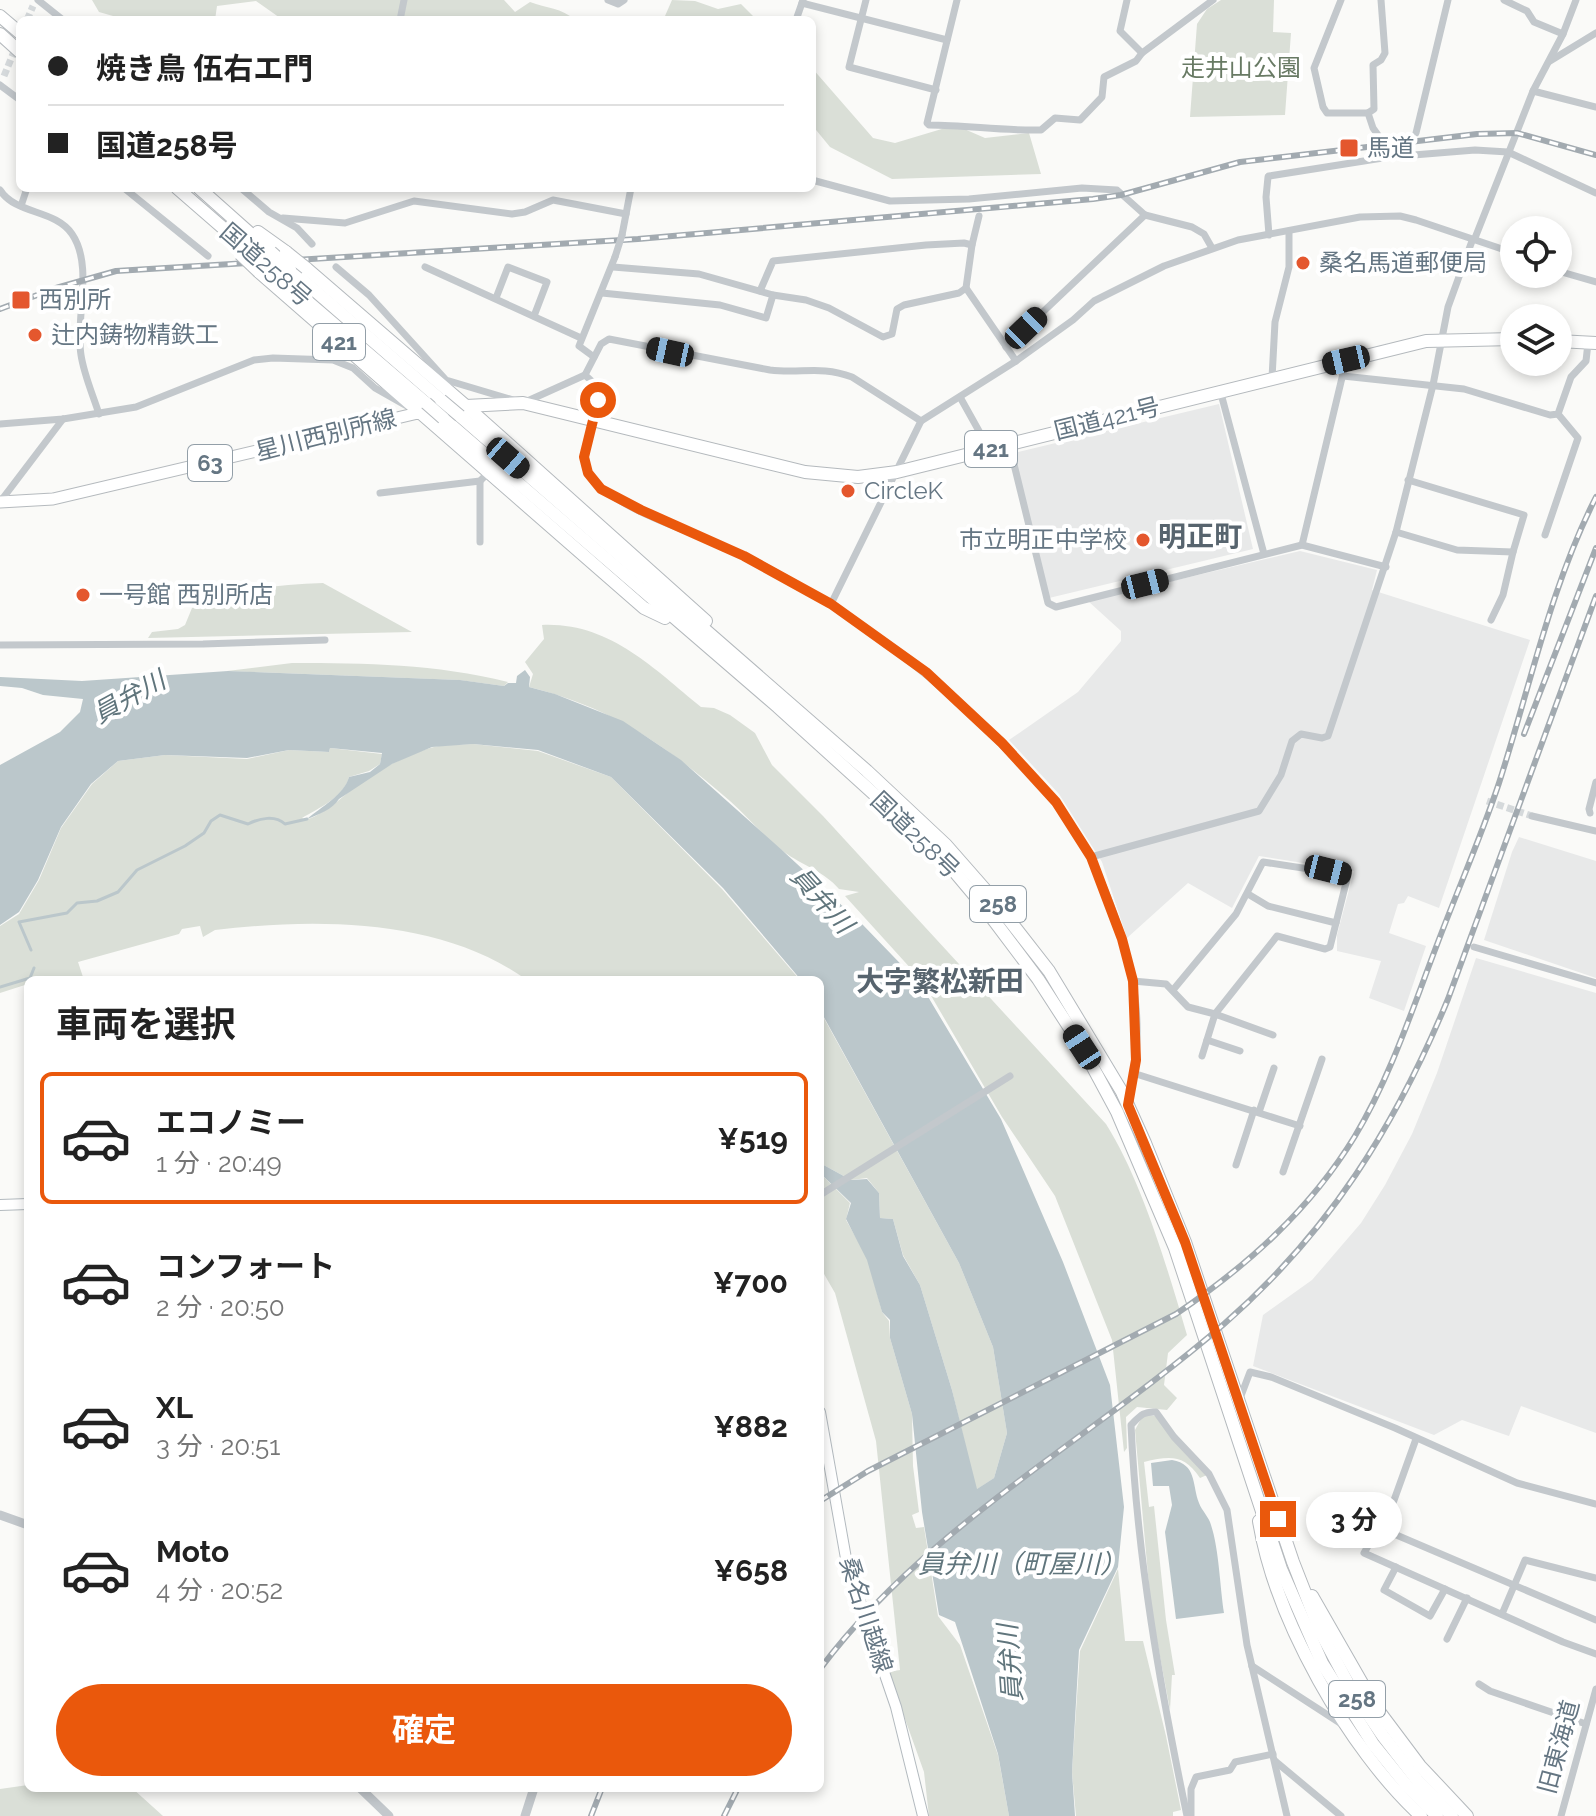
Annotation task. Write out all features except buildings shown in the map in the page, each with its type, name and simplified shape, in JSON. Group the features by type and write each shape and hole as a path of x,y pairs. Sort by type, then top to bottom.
{"highway":[{"path":"0,16 16,30"},
{"path":"0,34 16,48"},
{"name":"国道258号","path":"181,192 246,254 422,408 443,418 778,707 938,852 980,902 1038,979 1123,1109 1175,1248 1281,1569 1322,1663 1373,1744 1407,1786 1437,1816"},
{"name":"国道258号","path":"204,192 441,400 463,411 879,782 946,845 1049,971 1123,1109 1185,1242 1293,1562 1320,1631 1351,1689 1417,1780 1452,1816"},
{"name":"421","path":"228,213 306,268 463,411"},
{"name":"国道421号","path":"422,408 463,411 523,403 805,472 858,477 897,472 1220,390 1443,339 1500,339"},
{"path":"1572,342 1592,343"},
{"path":"422,408 484,476 644,608 679,624"},
{"path":"1258,1502 1262,1540 1281,1599 1303,1649 1349,1728 1405,1802 1421,1816"},
{"path":"1293,1562 1375,1706 1420,1766 1467,1816"}],"main road":[{"name":"星川西別所線","path":"0,502 53,499 422,408"},
{"path":"0,1205 24,1204"},
{"name":"桑名川越線","path":"824,1435 847,1564 896,1707 922,1816"}],"street":[{"path":"608,0 618,4 624,0"},
{"path":"866,0 849,67 936,90"},
{"path":"957,0 927,123 997,131 1041,130 1055,118 1080,120 1102,97 1104,77 1136,61 1142,53 1213,0"},
{"path":"1127,0 1120,31 1142,53"},
{"path":"1341,0 1314,65 1314,76 1327,113 1368,113 1374,109 1373,65 1385,53 1381,0"},
{"path":"1416,133 1448,0"},
{"path":"1504,0 1518,2 1534,22 1563,34"},
{"path":"1091,857 1259,811 1281,775 1292,741 1301,734 1322,738 1328,736 1396,532 1433,385 1448,307 1533,91 1563,34 1576,0"},
{"path":"802,1 947,40"},
{"path":"36,2 57,16"},
{"path":"1548,62 1596,33"},
{"path":"0,85 4,76"},
{"path":"1533,91 1596,107"},
{"path":"1368,113 1373,128 1388,149 1389,157"},
{"path":"1269,235 1268,176 1389,157 1475,150 1508,152 1596,193"},
{"path":"816,181 864,195 901,201 969,199 1082,188 1117,190 1145,215 1192,227 1204,234 1212,248"},
{"path":"0,190 10,201 63,225 71,231 79,249 82,269 80,355 99,414"},
{"path":"21,206 26,192"},
{"path":"129,192 208,256"},
{"path":"246,192 269,212 297,228 312,244"},
{"path":"594,357 579,346 613,267 630,192"},
{"path":"283,218 345,223 414,201 512,214 553,200 626,214"},
{"path":"1006,347 1145,215"},
{"path":"979,216 966,288 1016,361"},
{"path":"831,604 921,421 1016,361 1109,293 1164,266 1212,248 1360,217 1400,216 1500,248"},
{"path":"1272,378 1275,322 1289,267 1289,231"},
{"path":"760,291 773,261 926,245 972,245"},
{"path":"336,267 369,295 446,380 523,403 585,375 601,344 609,339 789,373 819,369 831,371 852,377 921,421"},
{"path":"425,267 581,338"},
{"path":"496,298 508,267 547,282 534,316"},
{"path":"613,267 699,274 773,295 806,300 829,308 883,337 892,334 897,309 959,293 966,288"},
{"path":"1572,275 1596,282"},
{"path":"602,293 720,305 766,318 773,295"},
{"path":"1558,414 1571,377 1586,361 1592,343"},
{"path":"0,424 63,419 136,407 254,360 273,358 333,360 353,368 375,388 422,408"},
{"path":"1302,545 1346,360"},
{"path":"585,375 598,392 584,457 588,473 601,489 744,556 831,604 926,672 1002,743 1056,802 1091,857 1122,939 1133,981 1136,1060 1123,1109"},
{"path":"1343,376 1486,394 1538,412 1558,414 1578,438 1545,535"},
{"path":"1220,390 1264,554"},
{"path":"960,397 989,449"},
{"path":"0,502 63,419"},
{"path":"1009,444 1048,603 1056,607 1302,545 1386,567"},
{"path":"380,493 484,476 480,542"},
{"path":"1408,480 1524,515 1503,595 1491,620"},
{"path":"1396,532 1457,550 1513,552"},
{"path":"0,645 325,640"},
{"path":"1586,828 1593,814 1589,809 1596,782"},
{"path":"1532,816 1596,831"},
{"path":"1173,990 1236,914 1263,862 1348,875 1330,947 1325,949 1277,936 1215,1014 1202,1056"},
{"path":"1248,894 1268,906 1336,923"},
{"path":"1474,947 1596,983"},
{"path":"1133,981 1166,984 1188,1007 1273,1035"},
{"path":"1207,1040 1240,1051"},
{"path":"1283,1172 1322,1059"},
{"path":"1236,1165 1274,1068"},
{"path":"1133,1073 1300,1126"},
{"path":"824,1192 1010,1076"},
{"path":"1239,1402 1250,1372 1271,1377 1517,1483 1596,1504"},
{"path":"1189,1816 1150,1618 1141,1555 1131,1425 1141,1413 1156,1412 1174,1437 1209,1474 1227,1510 1243,1623 1287,1816"},
{"path":"1416,1439 1393,1503 1364,1553 1596,1654"},
{"path":"0,1515 24,1524"},
{"path":"1380,1528 1596,1620"},
{"path":"1502,1614 1525,1560 1596,1578"},
{"path":"1396,1567 1384,1590 1430,1616 1445,1589"},
{"path":"1447,1639 1467,1598"},
{"path":"1252,1666 1349,1728"},
{"path":"1479,1684 1490,1691 1586,1724"},
{"name":"旧東海道","path":"1561,1816 1596,1689"},
{"path":"1189,1816 1191,1789 1196,1777 1230,1770 1235,1762 1274,1757 1341,1816"},
{"path":"364,1792 389,1816"},
{"path":"525,1816 533,1792"}],"shaded area":[{"path":"1219,404 1253,549 1049,598 1014,453"},
{"path":"1300,551 1377,570 1372,590 1530,640 1439,908 1408,896 1404,903 1398,904 1389,933 1426,946 1404,1011 1369,998 1381,961 1337,951 1337,935 1354,871 1259,856 1232,908 1188,883 1127,938 1102,862 1059,794 1009,740 1078,692 1121,641 1121,631 1088,601"},
{"path":"1519,837 1596,861 1596,978 1484,940"},
{"path":"1476,958 1596,993 1596,1433 1521,1406 1509,1436 1462,1420 1434,1435 1253,1366 1263,1315 1312,1280 1361,1223 1385,1185 1412,1134 1437,1073"}],"green space":[{"path":"92,0 504,0 515,12 530,2 570,16 277,16 256,1 217,6 216,16 113,16 99,12"},
{"path":"672,0 695,1 718,9 741,4 753,16 665,16"},
{"name":"走井山公園","path":"1221,0 1274,0 1273,32 1291,33 1285,115 1190,117 1197,24 1207,9"},
{"path":"816,73 873,138 895,143 955,125 985,138 1029,133 1041,174 892,179 830,147 816,130"},
{"path":"323,583 412,632 148,638 152,632 178,629 185,625 192,608 223,597 273,587"},
{"path":"542,625 566,626 609,639 647,663 701,707 714,708 730,715 755,733 772,765 823,816 1106,1124 1142,1199 1187,1335 1168,1353 1164,1385 1177,1398 1167,1410 1137,1407 1126,1417 1127,1448 1124,1452 1112,1340 1055,1196 1002,1117 923,982 845,896 859,892 839,889 820,873 784,852 707,781 637,731 559,695 529,687 533,674 525,662 544,639"},
{"path":"292,663 427,668 508,682 504,686 459,680 227,671"},
{"path":"473,744 538,751 611,777 722,889 797,976 520,976 456,944 377,927 336,924 254,926 215,930 203,937 200,926 78,962 83,976 24,976 24,985 0,993 0,926 19,914 39,880 61,828 92,784 118,761 165,755 247,759 289,750 329,752 330,748 382,754 380,764 349,777 336,796 302,818 306,820 330,807 389,765 446,745"},
{"path":"824,1018 959,1263 993,1347 1007,1433 994,1478 976,1490 952,1390 920,1285 903,1255 893,1219 880,1218 879,1193 867,1178 851,1180 824,1165"},
{"path":"824,1177 850,1203 846,1220 868,1259 882,1312 889,1321 890,1338 912,1414 913,1466 919,1512 912,1515 916,1528 924,1527 938,1616 960,1645 998,1755 1009,1816 929,1816 924,1772 871,1624 894,1671 900,1670 876,1441 835,1293 824,1274"},
{"path":"1155,1416 1207,1475 1200,1478 1188,1465 1176,1459 1144,1462 1149,1507 1154,1506 1175,1675 1172,1675 1170,1710 1151,1608 1135,1430 1142,1417"},
{"path":"1118,1569 1125,1641 1143,1641 1166,1736 1181,1810 1173,1812 1173,1816 1076,1816 1072,1772 1080,1651"},
{"path":"24,1786 24,1792 136,1792 163,1816 0,1816 0,1789"}],"water":[{"name":"員弁川（町屋川）","path":"525,670 530,677 529,687 623,721 681,760 783,851 863,925 921,985 1001,1119 1063,1262 1110,1385 1124,1507 1118,1567 1079,1650 1072,1772 1075,1816 1009,1816 998,1754 955,1622 939,1615 922,1512 912,1414 890,1338 890,1320 882,1312 867,1260 846,1219 851,1203 824,1177 824,1165 851,1180 867,1179 879,1193 880,1218 893,1219 903,1256 920,1285 952,1390 977,1489 994,1478 1007,1433 993,1347 959,1263 824,1017 824,976 798,976 723,888 611,777 538,750 473,744 432,747 392,764 329,809 307,819 337,795 349,777 370,772 380,764 382,753 330,748 329,752 289,750 247,758 165,755 118,761 91,784 61,827 38,880 19,912 0,925 0,765 60,732 80,712 83,699 0,686 0,677 82,681 228,671 460,680 504,686 516,683 517,676"},
{"path":"1180,1462 1190,1471 1199,1503 1210,1522 1216,1545 1224,1613 1176,1619 1165,1532 1172,1505 1169,1486 1153,1486 1151,1463"}],"waterway":[{"path":"31,950 19,922 67,913 77,903 97,901 118,892 137,870 185,846 204,833 211,821 220,815 248,824 267,818 285,824 307,819"},
{"path":"31,976 34,968"},
{"path":"0,987 24,980"}],"tunnel":[{"path":"29,16 33,6"},
{"path":"4,76 16,47"},
{"path":"1487,801 1532,816"}],"railway":[{"path":"0,309 56,288 116,271 638,239 1093,199 1121,195 1240,162 1477,134 1517,133 1596,155"},
{"path":"824,1498 868,1471 1176,1314 1252,1256 1318,1188 1368,1113 1401,1041 1492,803 1553,602 1596,497"},
{"path":"1524,734 1596,548"},
{"path":"824,1664 863,1618 960,1527 1224,1324 1296,1252 1356,1175 1405,1091 1448,999 1596,596"},
{"path":"591,1816 600,1792"},
{"path":"724,1816 736,1792"}],"place":[{"name":"馬道","path":"1349,148"},
{"name":"桑名馬道郵便局","path":"1303,263"},
{"name":"西別所","path":"21,300"},
{"name":"辻内鋳物精鉄工","path":"35,335"},
{"name":"CircleK","path":"848,491"},
{"name":"市立明正中学校","path":"1143,540"},
{"name":"一号館 西別所店","path":"83,595"}],"district":[{"name":"明正町","path":"1200,536"},
{"name":"大字繁松新田","path":"940,981"}],"route":[{"path":"598,400 584,457 588,473 601,489 744,556 831,604 926,672 1002,743 1056,802 1091,857 1122,939 1133,981 1136,1060 1128,1105 1185,1242 1278,1519"}],"water label":[{"name":"員弁川","path":"129,697"},
{"name":"員弁川","path":"822,900"},
{"name":"員弁川","path":"1010,1663"}]}
